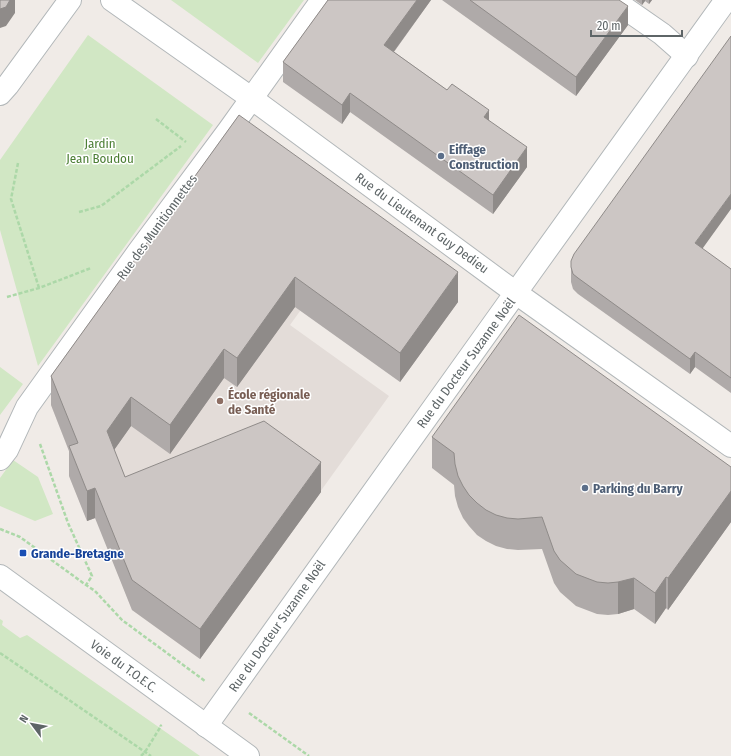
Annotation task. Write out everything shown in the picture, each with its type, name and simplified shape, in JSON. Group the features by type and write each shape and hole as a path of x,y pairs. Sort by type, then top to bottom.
{"street":[{"path":"0,94 70,0"},
{"name":"Rue du Lieutenant Guy Dedieu","path":"112,0 251,98 516,292 731,446"},
{"name":"Rue des Munitionnettes","path":"0,460 7,450 27,407 134,257 322,0"},
{"path":"613,0 662,34 687,56"},
{"name":"Rue du Docteur Suzanne Noël","path":"206,726 726,0"},
{"name":"Voie du T.O.E.C.","path":"0,576 248,756"}],"path":[{"path":"156,119 186,143"},
{"path":"79,212 101,206 192,138"},
{"path":"18,163 11,199 39,288"},
{"path":"7,297 39,288 96,267"},
{"path":"27,407 68,523 92,576 86,585"},
{"path":"0,529 20,537 86,585 95,592 122,620 309,756"},
{"path":"0,653 151,756"},
{"path":"141,756 161,726 156,721"}],"shaded area":[{"name":"École régionale de Santé","path":"313,293 290,325 389,396 200,659 132,610 96,518 87,521 69,476 77,472 51,405"}],"green space":[{"path":"171,0 304,0 258,63"},
{"name":"Jardin Jean Boudou","path":"88,35 213,125 38,366 0,230 0,160"},
{"path":"0,367 23,384 0,415"},
{"path":"13,460 38,477 53,514 35,521 0,506 0,478"},
{"path":"0,619 3,621 2,625 20,638 27,635 200,756 0,756"}],"building":[{"path":"0,0 10,0 6,7 0,9"},
{"path":"328,0 417,0 384,45 447,90 452,84 489,110 484,117 527,147 493,195 350,93 342,105 283,62"},
{"path":"470,0 619,0 628,6 576,77"},
{"path":"731,36 731,194 695,243 731,269 731,378 695,352 690,359 578,278 573,274 571,261 574,254"},
{"name":"École régionale de Santé","path":"239,115 458,272 400,353 295,277 237,358 224,349 170,425 131,397 107,431 125,477 264,421 321,462 200,629 132,580 95,488 87,491 69,446 78,443 51,376"},
{"name":"Parking du Barry","path":"519,315 731,467 731,491 668,578 666,577 655,593 634,578 608,583 597,582 576,574 560,560 554,551 542,517 518,519 507,518 486,510 469,495 463,486 458,476 454,453 432,437"}],"place":[{"name":"Eiffage Construction","path":"441,156"},
{"name":"École régionale de Santé","path":"220,401"},
{"name":"Parking du Barry","path":"585,488"},
{"name":"Grande-Bretagne","path":"23,553"}]}
